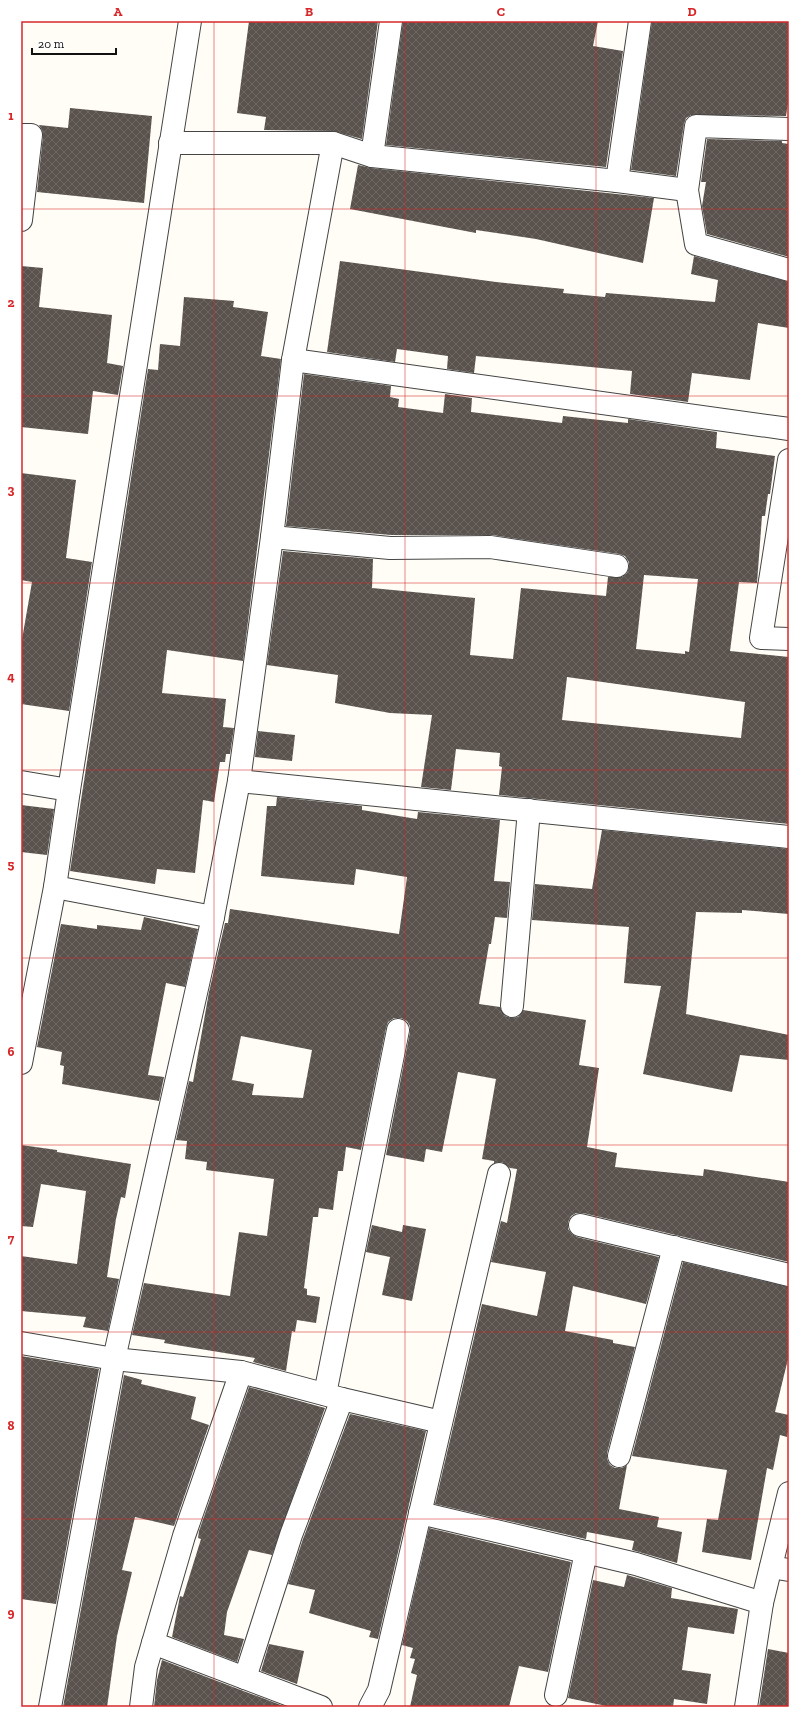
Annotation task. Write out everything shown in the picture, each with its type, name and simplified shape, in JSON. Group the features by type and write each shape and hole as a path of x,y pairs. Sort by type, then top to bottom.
{"street":[{"path":"21,1063 56,887 69,790 190,21"},
{"path":"372,156 391,21"},
{"path":"617,181 640,21"},
{"path":"789,129 696,126 686,190 696,244 789,270"},
{"path":"21,135 30,135 21,220"},
{"path":"170,143 333,143 372,156 617,181 686,190"},
{"path":"50,1707 114,1360 213,917 239,782 272,537 293,360 333,143"},
{"path":"293,360 789,429"},
{"path":"789,460 761,638 789,639"},
{"path":"272,537 390,548 490,547 616,566"},
{"path":"21,782 69,790"},
{"path":"239,782 789,837"},
{"path":"512,1006 529,810"},
{"path":"56,887 213,917"},
{"path":"245,1678 334,1396 398,1030"},
{"path":"370,1707 379,1690 499,1174"},
{"path":"580,1225 789,1275"},
{"path":"619,1456 674,1248"},
{"path":"21,1343 114,1360 242,1372 441,1422"},
{"path":"140,1707 146,1667 152,1643 184,1536 242,1372"},
{"path":"746,1707 762,1603 780,1569 789,1492"},
{"path":"420,1513 636,1564 762,1603"},
{"path":"556,1695 586,1552"},
{"path":"152,1643 321,1707"}],"building":[{"path":"249,21 378,21 362,139 333,131 264,130 266,117 237,113"},
{"path":"403,21 598,21 593,46 623,51 606,167 386,145"},
{"path":"652,21 789,21 789,97 786,116 691,115 686,118 684,124 676,176 631,170"},
{"path":"70,108 152,116 144,203 37,192 43,136 39,125 68,128"},
{"path":"707,139 782,141 782,143 789,144 789,257 707,234 702,206 706,182 701,182"},
{"path":"358,165 371,168 654,198 643,263 536,239 476,230 476,233 350,209"},
{"path":"694,256 789,282 789,328 758,323 750,380 692,373 688,402 630,394 632,371 476,356 474,373 447,369 448,356 397,349 395,362 327,352 340,261 496,282 564,289 563,293 605,297 606,293 715,302 718,280 691,274"},
{"path":"21,266 43,268 39,307 112,315 107,363 123,366 118,395 93,391 88,434 21,427"},
{"path":"184,297 234,301 233,307 268,312 261,356 281,359 243,661 167,650 162,693 226,699 223,727 234,728 230,754 226,754 225,762 220,762 214,802 203,800 195,873 157,869 155,884 70,871 148,369 158,370 160,344 180,346"},
{"path":"304,374 391,386 390,397 399,399 398,407 443,413 445,394 472,398 471,412 562,423 563,416 628,423 628,419 717,432 716,448 775,456 770,494 768,494 765,516 762,516 757,583 739,582 730,651 789,657 789,824 499,795 502,767 499,766 500,753 456,749 451,790 421,787 432,715 390,713 335,703 338,675 267,665 283,551 373,559 372,588 475,598 470,655 513,659 521,588 606,596 608,577 622,577 627,573 629,562 625,556 619,554 492,535 391,535 286,526","holes":["644,575 698,579 689,652 685,651 685,654 636,649","567,677 745,702 741,738 562,720"]},
{"path":"21,473 76,480 66,558 92,562 69,711 21,704 21,645 32,582 21,580"},
{"path":"258,731 295,735 292,761 255,757"},
{"path":"277,797 362,806 362,810 417,819 418,812 500,820 494,881 510,882 507,918 495,917 479,1004 500,1007 505,1016 511,1018 518,1017 523,1010 586,1020 579,1065 599,1068 587,1147 617,1153 615,1167 703,1176 704,1169 789,1182 789,1262 583,1213 576,1213 571,1216 568,1222 568,1229 577,1237 659,1257 646,1304 573,1286 565,1331 613,1340 613,1343 635,1347 607,1453 607,1459 610,1465 615,1468 622,1468 627,1465 619,1509 659,1517 657,1527 682,1532 677,1563 632,1550 634,1541 587,1532 586,1539 435,1504 482,1304 537,1316 546,1272 491,1262 501,1221 507,1223 517,1169 510,1168 502,1162 494,1163 494,1161 482,1159 496,1079 458,1072 442,1152 426,1149 424,1162 386,1155 410,1032 410,1026 407,1021 401,1018 394,1018 388,1022 386,1028 361,1150 346,1147 343,1171 338,1171 333,1210 319,1208 318,1217 313,1217 304,1288 307,1289 307,1295 320,1297 316,1323 297,1320 295,1332 292,1331 286,1371 253,1362 255,1358 164,1343 165,1340 132,1335 144,1283 230,1296 239,1232 267,1236 274,1179 206,1170 207,1162 185,1159 187,1141 176,1140 189,1081 193,1082 209,992 225,923 228,923 230,909 399,934 407,877 356,869 354,885 261,876 267,806 276,806","holes":["241,1036 312,1050 303,1098 252,1095 254,1084 232,1080"]},
{"path":"21,805 54,809 47,855 21,852"},
{"path":"602,830 789,849 789,914 742,910 742,913 696,912 686,1014 789,1035 789,1060 740,1055 732,1092 643,1074 661,986 624,983 629,927 532,920 535,884 592,889"},
{"path":"144,917 198,929 185,987 166,983 148,1075 164,1077 159,1101 62,1084 64,1066 60,1065 62,1052 37,1047 61,924 97,929 97,925 141,930"},
{"path":"21,1145 57,1150 57,1152 131,1164 125,1198 121,1197 116,1219 107,1277 119,1279 108,1331 83,1327 86,1317 21,1311 21,1256 77,1264 86,1191 41,1184 33,1227 21,1226"},
{"path":"372,1225 402,1232 403,1225 426,1229 412,1301 382,1295 390,1257 366,1252"},
{"path":"683,1262 789,1287 789,1355 775,1412 789,1415 789,1424 787,1437 780,1435 773,1470 767,1468 751,1560 702,1552 707,1519 718,1520 727,1470 632,1456"},
{"path":"21,1356 99,1369 56,1604 21,1599"},
{"path":"124,1375 142,1380 141,1384 196,1397 191,1419 209,1425 174,1526 135,1517 122,1570 132,1572 117,1636 107,1707 63,1707"},
{"path":"249,1387 325,1408 272,1555 249,1550 227,1612 224,1635 244,1639 237,1662 172,1637 180,1596 183,1597 201,1539 198,1538 199,1531"},
{"path":"350,1414 426,1431 378,1639 369,1637 371,1631 309,1613 315,1590 288,1584 303,1539"},
{"path":"429,1528 571,1562 548,1672 519,1666 509,1707 410,1707 417,1675 411,1673 415,1659 410,1658 413,1648 402,1645"},
{"path":"627,1575 672,1588 671,1598 738,1609 734,1634 688,1627 682,1670 711,1674 707,1704 674,1699 673,1707 611,1707 568,1698 593,1580 624,1587"},
{"path":"269,1644 304,1651 297,1684 261,1671"},
{"path":"768,1649 789,1653 789,1707 759,1707"},
{"path":"162,1660 286,1707 154,1707 157,1680"}]}
